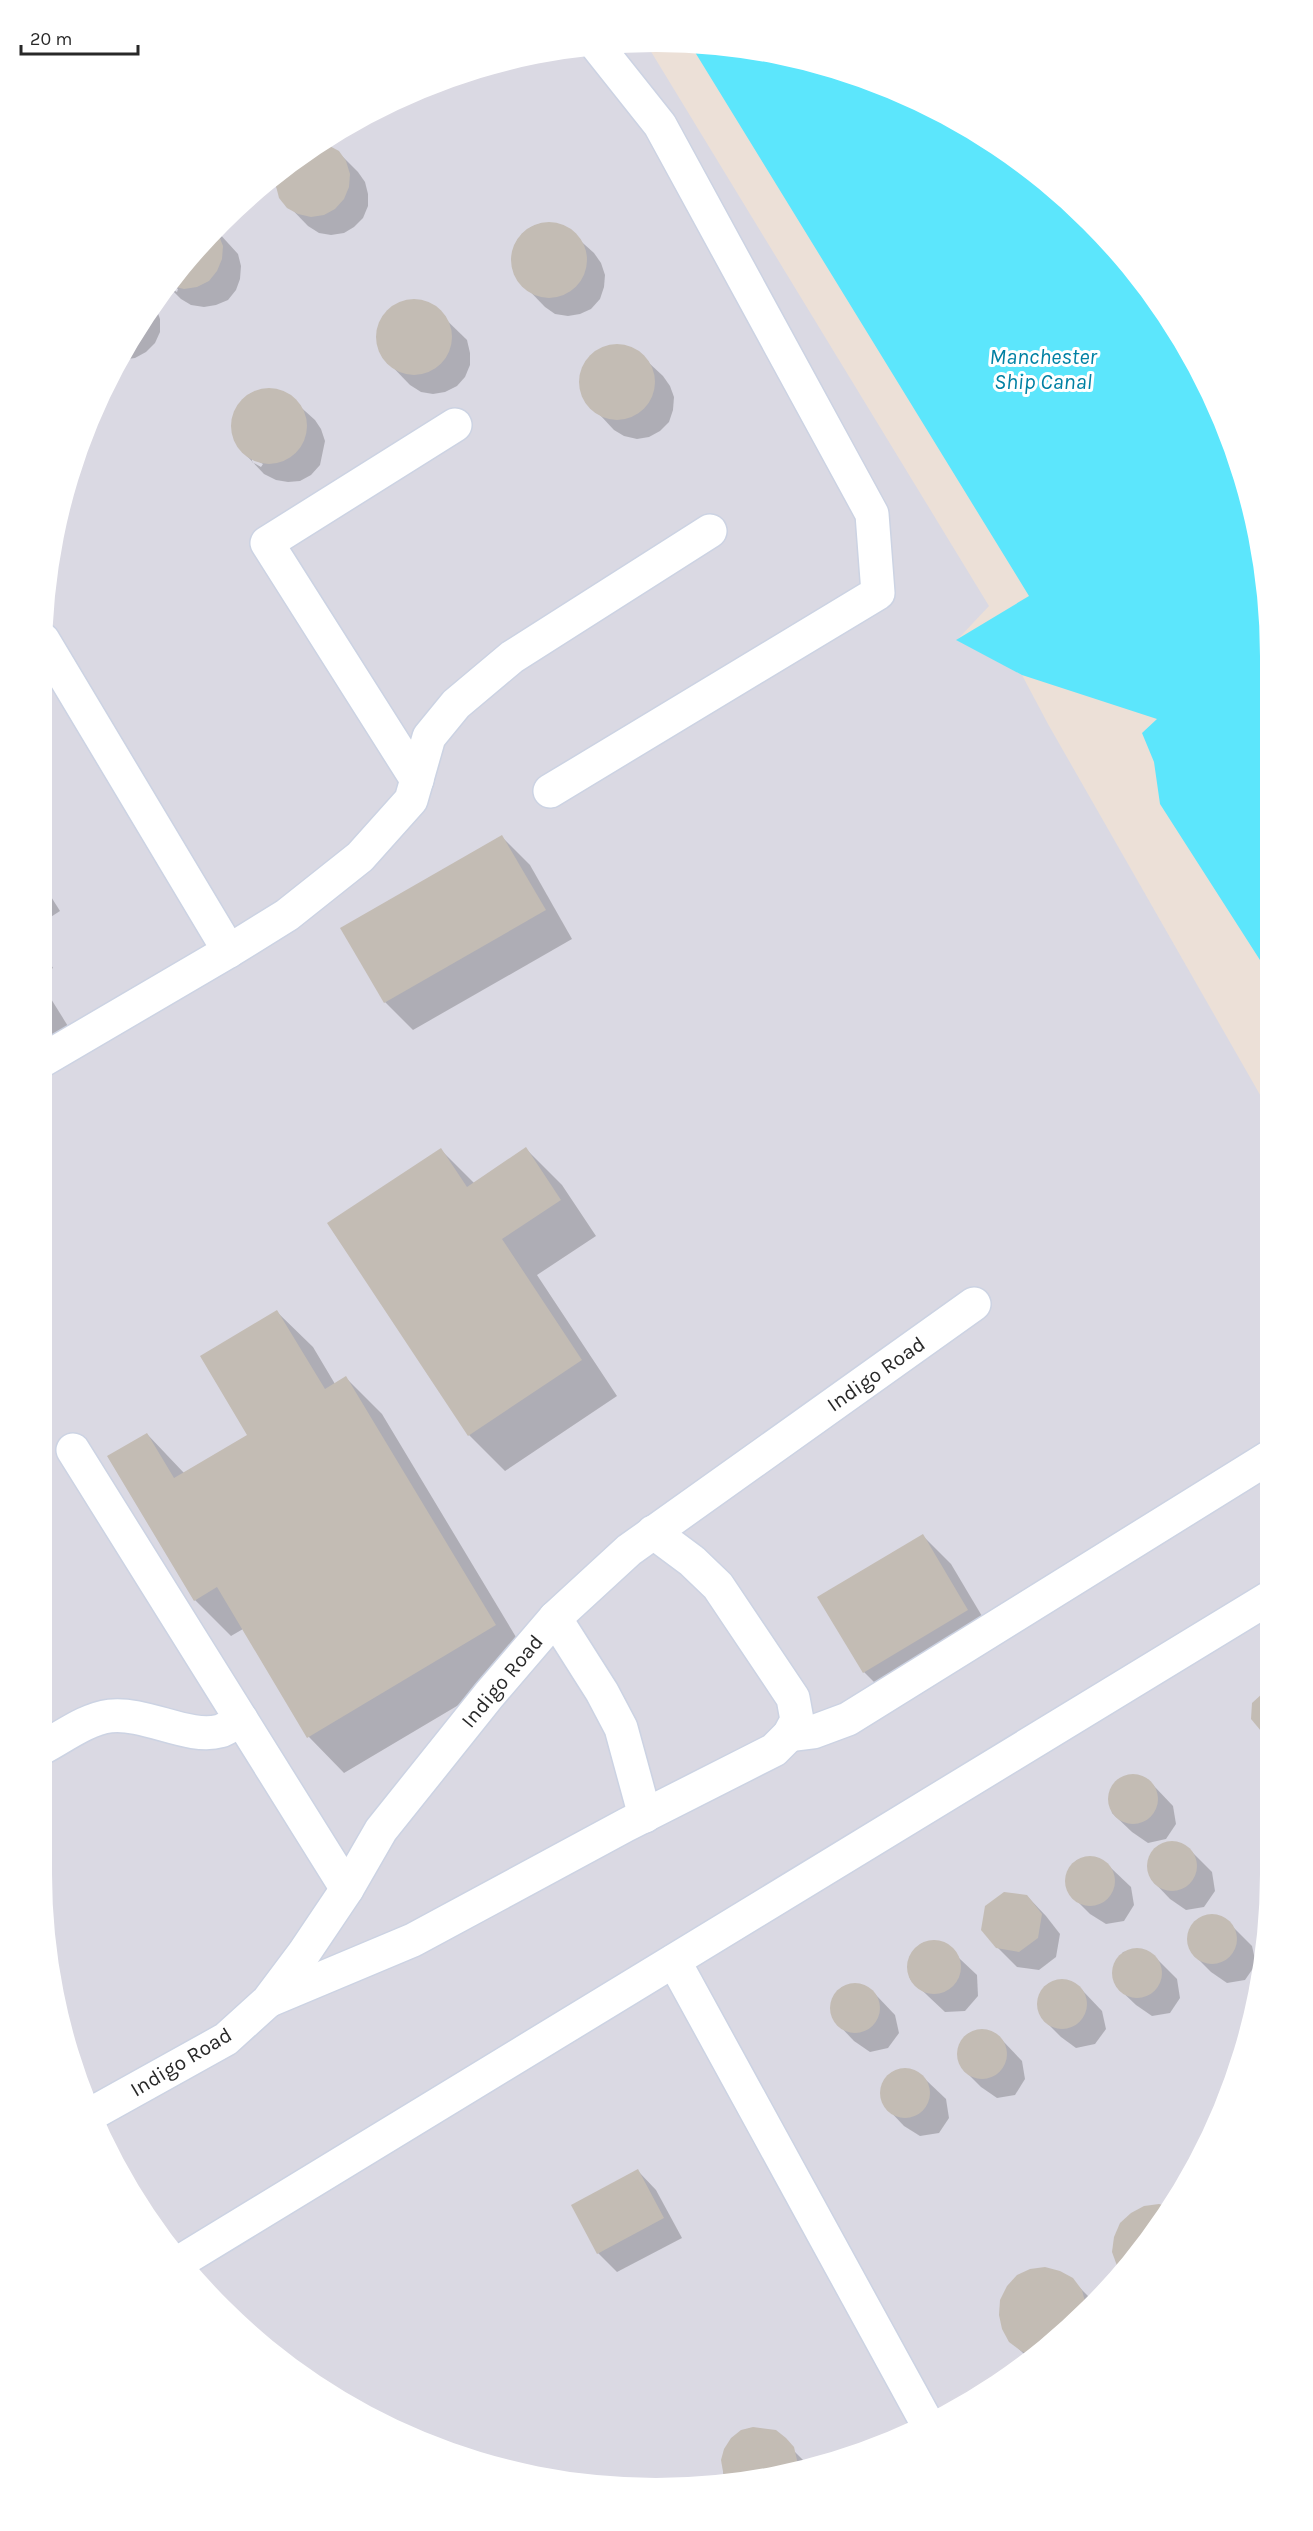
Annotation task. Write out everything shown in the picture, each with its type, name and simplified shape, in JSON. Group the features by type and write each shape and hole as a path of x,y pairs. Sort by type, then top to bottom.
{"lane":[{"path":"550,791 878,593 872,514 660,125 605,55"},
{"path":"417,780 267,543 455,425"},
{"path":"52,1055 287,915 360,857 411,800 429,737 456,704 512,657 710,531"},
{"path":"52,655 229,951"},
{"name":"Indigo Road","path":"100,2109 226,2039 268,2001 347,1889 381,1830 489,1695 555,1618 629,1550 974,1304"},
{"path":"73,1450 347,1889"},
{"path":"789,1735 813,1732 848,1719 1260,1463"},
{"path":"268,2001 414,1940 645,1816 774,1750 789,1735 797,1720 793,1698 738,1614 718,1586 692,1561 653,1533"},
{"path":"189,2256 1260,1603"},
{"path":"555,1618 602,1692 621,1728 645,1816"},
{"path":"52,1742 81,1726 109,1716 144,1718 199,1733 221,1731 241,1719"},
{"path":"674,1960 923,2417"}],"shaded area":[{"path":"651,52 989,606 957,640 1022,675 1260,1095 1259,1914 1249,1992 1240,2031 1215,2106 1180,2176 1159,2210 1111,2273 1084,2302 1055,2329 992,2377 958,2398 888,2433 813,2458 774,2467 696,2477 656,2478 617,2477 539,2467 500,2458 425,2433 354,2398 321,2377 258,2329 202,2273 154,2210 115,2142 98,2106 85,2069 64,1992 54,1914 52,1874 52,656 58,578 64,539 73,500 98,425 133,354 177,289 202,258 258,202 321,154 355,133 425,98 500,73 578,58"}],"water":[{"name":"Manchester Ship Canal","path":"696,54 774,64 813,73 888,98 959,133 1024,177 1084,229 1111,258 1159,321 1180,355 1215,425 1240,500 1249,539 1259,617 1260,960 1160,804 1154,762 1142,733 1157,719 1022,675 956,640 1029,596"}],"building":[{"path":"332,147 339,151 346,161 350,174 349,187 344,199 335,209 324,215 311,217 287,208 279,198 276,187"},
{"path":"549,222 564,225 576,233 584,245 587,260 584,275 576,287 564,295 549,298 534,295 522,287 514,275 511,260 514,245 522,233 534,225"},
{"path":"220,239 223,246 222,259 217,271 209,281 197,287 178,288"},
{"path":"414,299 429,302 441,310 449,322 452,337 449,352 441,364 429,372 414,375 399,372 387,364 379,352 376,337 379,322 387,310 399,302"},
{"path":"617,344 632,347 644,355 652,367 655,382 652,397 644,409 632,417 617,420 602,417 590,409 582,397 579,382 582,367 590,355 602,347"},
{"path":"269,388 284,391 296,399 304,411 307,426 304,441 296,453 284,461 269,464 254,461 242,453 234,441 231,426 234,411 242,399 254,391"},
{"path":"502,835 546,910 384,1003 340,928"},
{"path":"526,1147 561,1200 502,1239 582,1360 468,1436 327,1223 441,1148 467,1187"},
{"path":"277,1310 325,1389 346,1376 496,1625 307,1738 217,1587 194,1601 107,1456 147,1433 174,1478 247,1435 200,1356"},
{"path":"923,1534 968,1610 863,1673 817,1597"},
{"path":"1260,1696 1260,1730 1251,1719 1252,1703"},
{"path":"1133,1774 1147,1778 1154,1785 1158,1799 1154,1813 1147,1820 1133,1824 1119,1820 1112,1813 1108,1799 1112,1785 1119,1778"},
{"path":"1172,1841 1186,1845 1193,1852 1197,1866 1193,1880 1186,1887 1172,1891 1158,1887 1151,1880 1147,1866 1151,1852 1158,1845"},
{"path":"1090,1856 1104,1860 1111,1867 1115,1881 1111,1895 1104,1902 1090,1906 1076,1902 1069,1895 1065,1881 1069,1867 1076,1860"},
{"path":"1004,1892 1027,1895 1042,1914 1038,1938 1019,1952 996,1948 981,1930 985,1906"},
{"path":"1212,1914 1226,1918 1233,1925 1237,1939 1233,1953 1226,1960 1212,1964 1198,1960 1191,1953 1187,1939 1191,1925 1198,1918"},
{"path":"934,1940 944,1942 953,1948 959,1957 961,1967 959,1977 953,1986 944,1992 934,1994 924,1992 915,1986 909,1977 907,1967 909,1957 915,1948 924,1942"},
{"path":"1137,1948 1151,1952 1158,1959 1162,1973 1158,1987 1151,1994 1137,1998 1123,1994 1116,1987 1112,1973 1116,1959 1123,1952"},
{"path":"1062,1979 1076,1983 1083,1990 1087,2004 1083,2018 1076,2025 1062,2029 1048,2025 1041,2018 1037,2004 1041,1990 1048,1983"},
{"path":"855,1983 869,1987 876,1994 880,2008 876,2022 869,2029 855,2033 841,2029 834,2022 830,2008 834,1994 841,1987"},
{"path":"982,2029 991,2031 1002,2040 1007,2054 1005,2063 996,2074 982,2079 973,2077 962,2068 957,2054 959,2045 968,2034"},
{"path":"905,2068 919,2072 926,2079 930,2093 926,2107 919,2114 905,2118 891,2114 884,2107 880,2093 884,2079 891,2072"},
{"path":"638,2169 664,2218 597,2254 571,2205"},
{"path":"1162,2205 1117,2266 1112,2252 1114,2237 1120,2223 1131,2213 1144,2206"},
{"path":"1045,2267 1073,2278 1082,2290 1085,2301 1026,2353 1009,2342 1002,2329 999,2315 1000,2300 1007,2286 1017,2275 1030,2269"},
{"path":"753,2427 776,2430 794,2447 797,2462 723,2474 721,2460 724,2449 731,2438 741,2430"}]}
